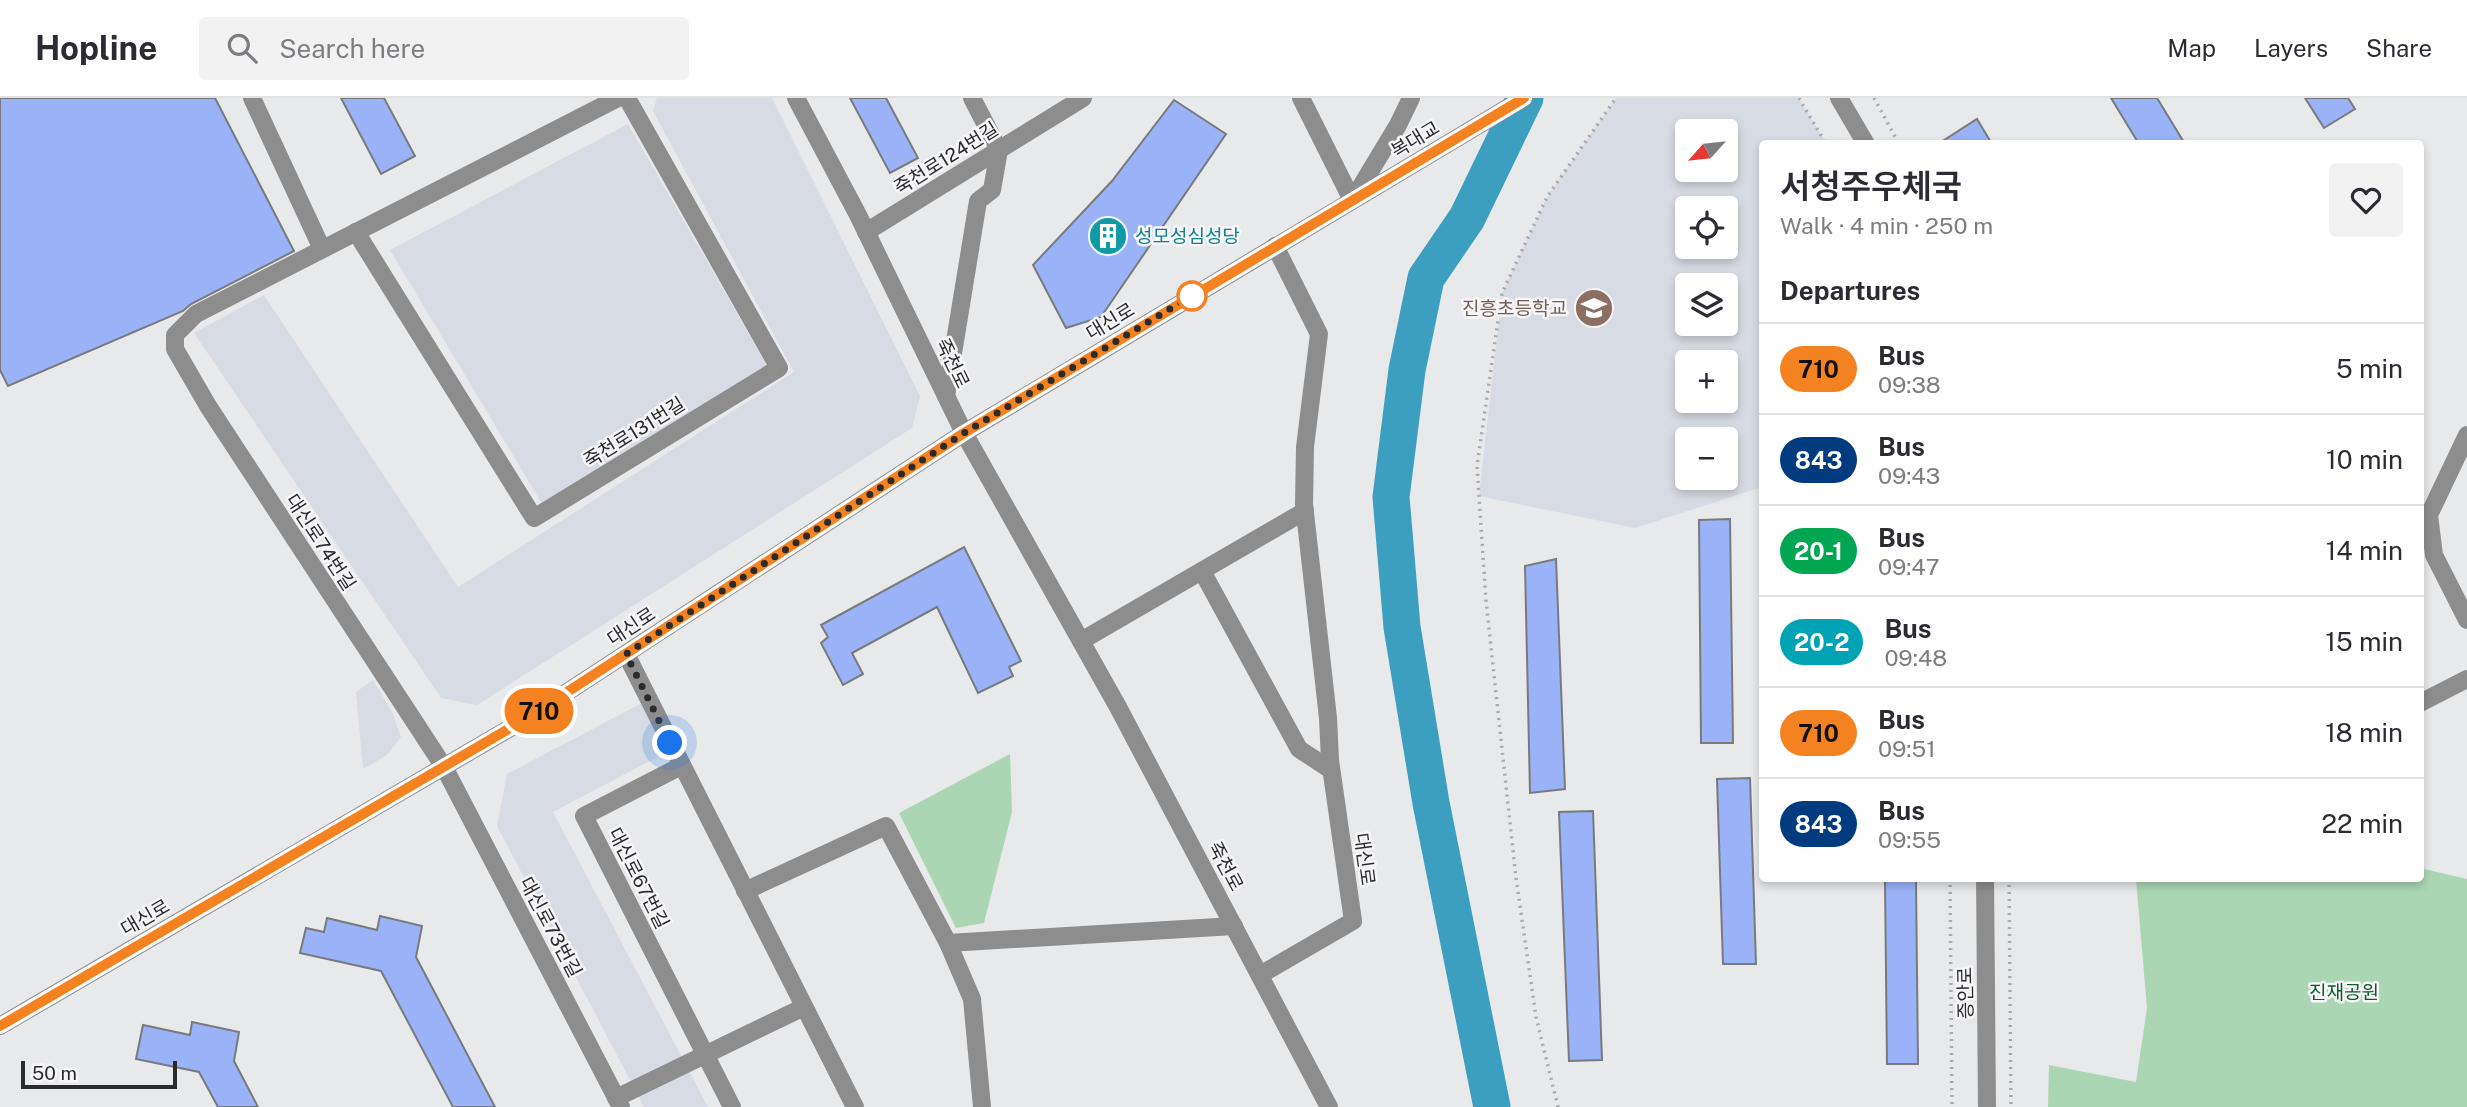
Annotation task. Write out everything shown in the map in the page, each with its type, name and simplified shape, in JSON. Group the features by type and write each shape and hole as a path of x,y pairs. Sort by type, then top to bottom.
{"street":[{"path":"252,98 322,249 618,98"},
{"name":"죽천로131번길","path":"356,232 534,518 779,368 627,98"},
{"name":"죽천로","path":"796,98 866,232 964,433 1081,641 1329,1107"},
{"path":"946,396 978,201 992,190 999,149 972,98"},
{"name":"죽천로124번길","path":"866,232 1083,98"},
{"path":"1301,98 1358,197"},
{"path":"1358,197 1411,98"},
{"name":"복대교","path":"1358,197 1524,98"},
{"path":"1839,98 1864,140"},
{"name":"대신로","path":"0,1026 529,717 964,433 1358,197"},
{"name":"대신로","path":"1260,975 1353,921 1331,770 1305,511 1305,447 1319,334 1275,246"},
{"name":"대신로74번길","path":"322,249 196,314 175,335 176,349 208,407 444,767"},
{"path":"2467,435 2429,515 2434,555 2467,620"},
{"path":"1081,641 1305,511"},
{"path":"1202,571 1299,749 1331,770"},
{"path":"626,654 855,1107"},
{"path":"2424,701 2467,679"},
{"name":"대신로67번길","path":"681,766 584,816 706,1056"},
{"name":"대신로73번길","path":"444,767 618,1103"},
{"path":"745,891 886,826 948,943 972,999 982,1107"},
{"name":"증안로","path":"1985,882 1987,1107"},
{"path":"948,943 1234,926"},
{"path":"618,1103 804,1007"},
{"path":"706,1056 732,1107"}],"path":[{"path":"1558,1107 1536,1017 1516,878 1486,601 1477,466 1502,293 1546,197 1616,98"},
{"path":"1799,98 1824,140"},
{"path":"1874,98 1897,140"},
{"path":"1950,882 1952,1107"},
{"path":"2009,882 2011,1107"}],"shaded area":[{"path":"657,98 772,98 920,396 912,428 477,705 441,698 194,333 264,295 458,587 794,372 653,111"},
{"name":"진흥초등학교","path":"1616,98 1799,98 1824,140 1759,140 1759,488 1635,528 1479,496 1502,293 1547,197"},
{"path":"628,124 770,371 550,517 390,250"},
{"path":"373,680 392,712 401,737 387,755 363,769 356,692"},
{"path":"642,703 667,752 553,812 708,1107 644,1107 497,826 507,774"}],"green space":[{"path":"1010,754 1012,812 984,923 956,928 899,813"},
{"name":"진재공원","path":"2424,869 2467,879 2467,1107 2048,1107 2049,1065 2136,1082 2147,1008 2136,882 2424,882"}],"building":[{"path":"0,98 215,98 294,251 191,304 183,311 8,386 0,370"},
{"path":"341,98 384,98 415,156 381,174"},
{"path":"850,98 886,98 918,158 890,173"},
{"path":"2111,98 2157,98 2183,140 2137,140"},
{"path":"2305,98 2348,98 2355,109 2324,128"},
{"name":"성모성심성당","path":"1174,100 1226,134 1101,317 1066,328 1033,265 1112,181"},
{"path":"1977,119 1990,140 1944,140"},
{"path":"1730,519 1733,743 1701,743 1699,520"},
{"path":"964,547 1021,661 1009,667 1013,676 978,693 937,607 852,653 863,674 843,685 821,643 828,637 821,625"},
{"path":"1556,559 1565,789 1530,793 1525,566"},
{"path":"1750,778 1756,964 1723,964 1717,779"},
{"path":"1593,811 1602,1060 1569,1061 1559,812"},
{"path":"1885,882 1916,882 1918,1064 1887,1064"},
{"path":"380,916 422,926 416,957 495,1107 453,1107 381,971 300,953 306,928 324,932 327,918 377,930"},
{"path":"192,1022 239,1032 234,1061 258,1107 218,1107 199,1072 136,1059 143,1025 190,1035"}],"waterway":[{"path":"1492,1107 1431,803 1402,627 1391,497 1407,370 1426,278 1467,218 1525,98"}],"bus line":[{"name":"710","path":"0,1026 529,717 964,433 1524,98"}],"place":[{"name":"성모성심성당","path":"1108,236"},
{"name":"진흥초등학교","path":"1594,308"}],"route":[{"path":"670,743 626,654 964,433 1203,289 1192,296"}]}
